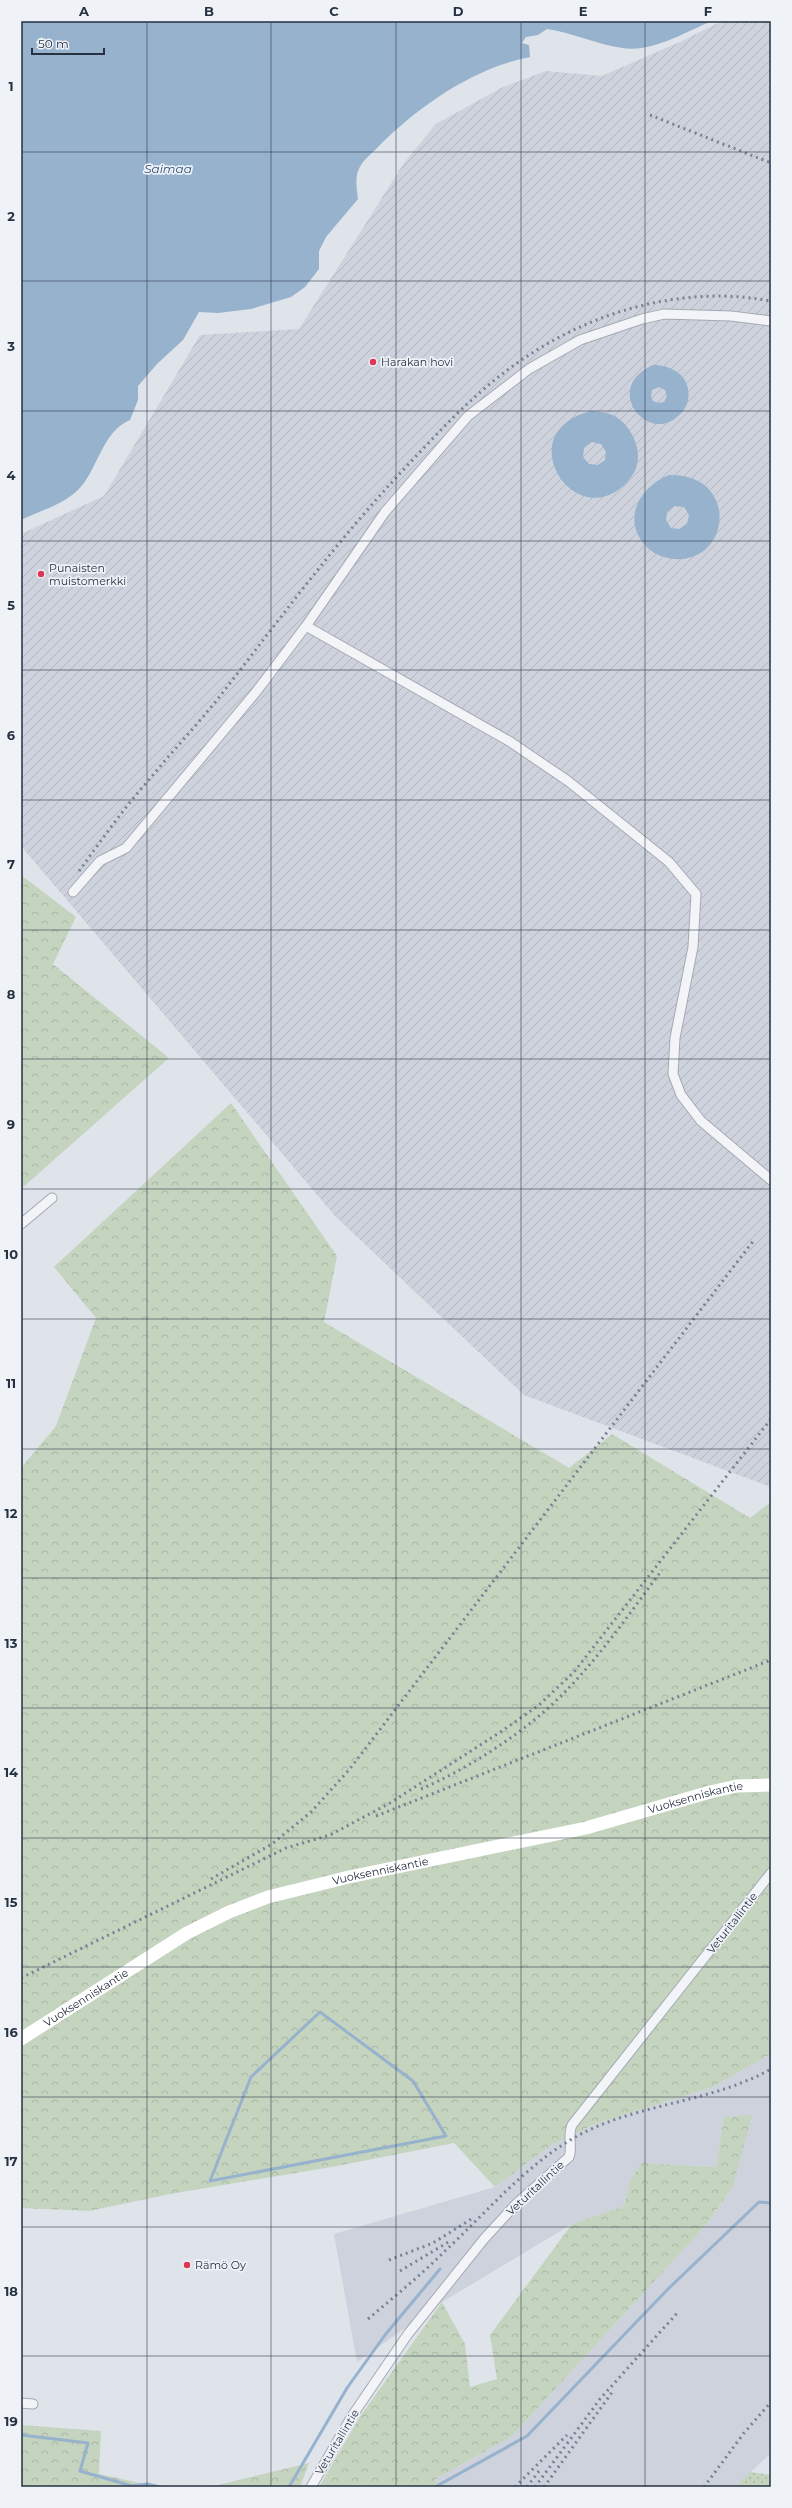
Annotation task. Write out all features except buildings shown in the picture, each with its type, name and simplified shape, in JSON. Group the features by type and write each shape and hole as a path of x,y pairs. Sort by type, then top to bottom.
{"street":[{"path":"73,892 100,861 126,848 256,692 306,626 385,512 468,416 529,369 580,340 642,319 664,314 732,316 771,321"},
{"path":"306,626 509,741 568,781 669,862 696,894 693,946 675,1038 673,1074 681,1095 701,1121 771,1180"},
{"path":"21,1224 52,1198"},
{"name":"Vuoksenniskantie","path":"21,2039 187,1933 229,1912 268,1897 349,1877 586,1828 710,1792 737,1786 771,1785"},
{"name":"Veturitallintie","path":"310,2487 352,2416 408,2334 484,2239 517,2203 569,2157 571,2151 570,2131 572,2125 771,1873"},
{"path":"21,2403 32,2404"}],"shaded area":[{"path":"722,21 771,21 771,78 768,84 771,85 771,1487 524,1395 335,1216 21,846 21,534 104,496 200,335 299,329 404,163 436,124 501,88 546,71 602,76 682,41"},
{"path":"771,2054 771,2453 735,2487 438,2487 436,2479 512,2436 707,2224 733,2186 724,2117 716,2167 641,2163 630,2181 624,2206 572,2224 442,2302 357,2362 334,2234 495,2187 550,2146 595,2124 713,2087"}],"green space":[{"path":"21,875 76,917 53,964 169,1058 21,1189"},
{"path":"231,1103 337,1256 324,1322 569,1468 612,1434 750,1518 771,1502 771,2054 713,2087 595,2124 550,2146 495,2187 454,2143 337,2166 170,2194 89,2211 21,2208 21,1468 56,1426 96,1318 54,1267"},
{"path":"752,2115 733,2186 707,2224 512,2436 436,2479 438,2487 319,2487 359,2418 442,2302 465,2344 470,2387 497,2379 490,2335 572,2224 624,2206 630,2181 641,2163 716,2167 724,2117"},
{"path":"21,2425 101,2431 99,2474 158,2487 21,2487"},
{"path":"309,2463 300,2487 210,2487"},
{"path":"750,2472 771,2475 771,2487 735,2487"}],"water":[{"name":"Saimaa","path":"21,21 712,21 657,45 633,49 612,46 547,29 538,35 526,37 522,43 529,45 530,57 509,62 488,70 447,91 428,104 393,133 361,165 358,171 356,185 358,199 326,237 319,251 319,269 305,287 291,297 251,309 218,313 199,312 183,340 157,364 138,386 138,400 130,420 121,425 106,442 85,482 78,490 65,500 21,520"},
{"path":"653,365 667,367 680,374 687,385 688,392 686,407 682,413 666,423 654,424 643,419 635,410 630,399 631,387 638,375","holes":["659,387 665,390 667,396 664,402 658,403 653,401 651,397 652,390"]},
{"path":"591,411 609,414 619,419 630,430 638,453 636,469 632,476 612,494 592,498 574,491 560,477 552,459 554,440 566,423","holes":["592,442 601,444 606,452 605,460 598,465 589,464 583,457 584,448"]},
{"path":"669,475 692,478 707,488 717,502 720,518 716,534 708,547 693,556 674,559 658,555 649,549 640,539 634,517 636,507 641,497 658,481","holes":["674,506 684,507 689,515 687,524 679,529 671,528 666,520 667,512"]}],"waterway":[{"path":"320,2012 413,2081 446,2136 210,2181 251,2077 320,2012"},
{"path":"435,2487 527,2436 668,2289 759,2202 771,2203"},
{"path":"289,2487 347,2388 385,2335 440,2269"},
{"path":"21,2435 88,2443 80,2471 132,2486 147,2484 161,2487"}],"railway":[{"path":"650,115 771,163"},
{"path":"79,871 112,825 198,723 359,520 440,431 488,385 530,354 561,336 594,321 628,309 664,301 699,297 735,297 771,301"},
{"path":"211,1879 272,1844 311,1812 349,1770 754,1240"},
{"path":"21,1978 286,1848 330,1835 390,1803 502,1731 539,1705 574,1672 771,1419"},
{"path":"421,1789 437,1782 486,1754 546,1710 593,1661 662,1570"},
{"path":"376,1816 771,1660"},
{"path":"368,2319 426,2269 521,2177 537,2163 572,2139 596,2127 620,2118 722,2090 747,2081 771,2069"},
{"path":"389,2260 433,2243 473,2218"},
{"path":"400,2271 450,2241"},
{"path":"535,2487 600,2399 679,2311"},
{"path":"544,2487 613,2391"},
{"path":"704,2487 744,2433 771,2402"},
{"path":"515,2487 567,2435"},
{"path":"527,2487 539,2471"}],"place":[{"name":"Harakan hovi","path":"373,362"},
{"name":"Punaisten muistomerkki","path":"41,574"},
{"name":"Rämö Oy","path":"187,2265"}]}
